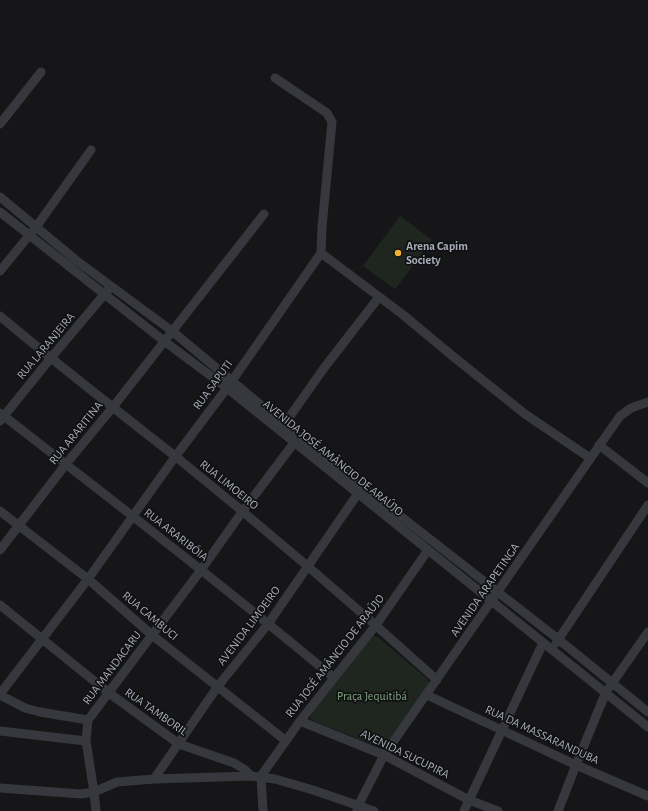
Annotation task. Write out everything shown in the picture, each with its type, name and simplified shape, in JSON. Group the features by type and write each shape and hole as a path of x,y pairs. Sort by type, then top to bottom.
{"street":[{"path":"0,124 42,72"},
{"path":"275,78 327,113 332,120 321,253 402,314 525,414 590,458"},
{"path":"0,271 36,227 91,150"},
{"path":"0,197 77,261 172,331 229,385"},
{"path":"0,212 164,341 229,385"},
{"name":"RUA ARARITINA","path":"0,550 66,464 113,407 264,214"},
{"name":"RUA SAPUTI","path":"0,694 88,579 175,457 229,385 321,253"},
{"name":"RUA LARANJEIRA","path":"1,417 111,286"},
{"path":"282,427 324,368 380,297"},
{"name":"RUA LIMOEIRO","path":"0,316 308,566 437,680"},
{"name":"AVENIDA JOSÉ AMÂNCIO DE ARAÚJO","path":"229,385 360,490 428,550 648,727"},
{"name":"AVENIDA ARAPETINGA","path":"357,808 384,755 492,602 599,445 620,416 631,408 648,402"},
{"name":"RUA ARARIBÓIA","path":"1,417 66,464 133,516 334,678"},
{"name":"RUA MANDACARU","path":"88,720 201,570 296,440"},
{"path":"599,445 648,483"},
{"path":"360,490 558,639 648,712"},
{"name":"AVENIDA LIMOEIRO","path":"154,779 218,686 268,624 360,490"},
{"path":"551,649 648,505"},
{"name":"RUA CAMBUCI","path":"0,511 88,579 152,635 285,740"},
{"name":"RUA JOSÉ AMÂNCIO DE ARAÚJO","path":"261,776 285,740 376,625 428,550"},
{"name":"RUA TAMBORIL","path":"0,605 109,693 179,744 234,763 244,769 251,776"},
{"path":"558,811 606,692 648,632"},
{"path":"464,811 543,643"},
{"path":"0,694 25,708 88,720 86,741 96,811"},
{"name":"RUA DA MASSARANDUBA","path":"427,695 576,765 648,796"},
{"name":"AVENIDA SUCUPIRA","path":"300,721 384,755 469,800 498,811"},
{"path":"0,731 86,741"},
{"path":"261,776 263,811"},
{"path":"0,788 70,794 94,792 117,782 154,779 261,776 313,790 357,808 374,811"}],"green space":[{"name":"Arena Capim Society","path":"400,216 432,240 395,289 363,266"},
{"name":"Praça Jequitibá","path":"371,635 378,637 429,682 385,745 379,747 314,721 311,719 310,715"}],"place":[{"name":"Arena Capim Society","path":"398,253"}]}
